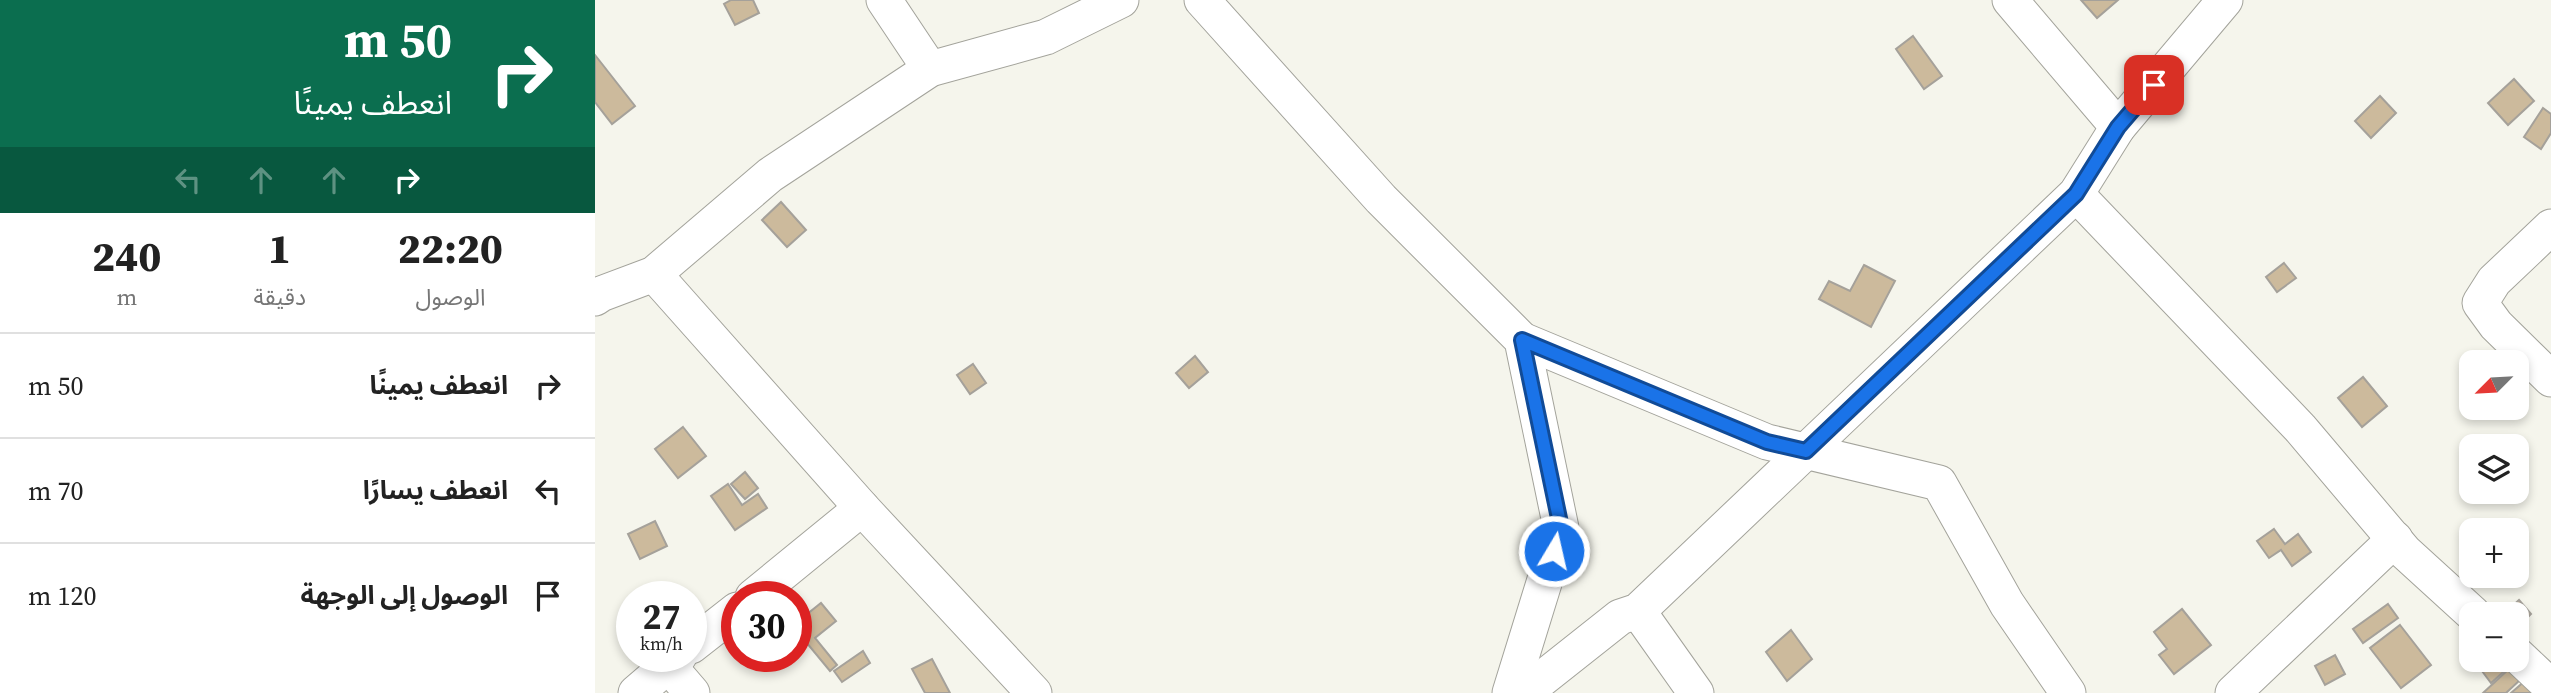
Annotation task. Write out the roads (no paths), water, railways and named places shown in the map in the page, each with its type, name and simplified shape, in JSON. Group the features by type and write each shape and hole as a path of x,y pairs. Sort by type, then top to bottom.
{"street":[{"path":"884,0 930,69"},
{"path":"595,298 654,274 770,175 930,69 1046,37 1121,0"},
{"path":"1202,0 1381,200 1522,340 1767,442 1939,482 2007,604 2068,693"},
{"path":"2010,0 2118,127"},
{"path":"1524,693 1619,617 1638,611 2076,194 2118,127 2225,0"},
{"path":"2076,194 2300,428 2395,540 2460,602"},
{"path":"2551,227 2494,281 2480,303 2496,325 2551,379"},
{"path":"654,274 862,508 1034,693"},
{"path":"1510,693 1561,528 1522,340"},
{"path":"773,581 862,508"},
{"path":"2233,693 2395,540"},
{"path":"1638,611 1696,693"},
{"path":"707,634 721,623"},
{"path":"2529,666 2551,687"},
{"path":"636,693 660,672"},
{"path":"685,672 692,693"}]}
